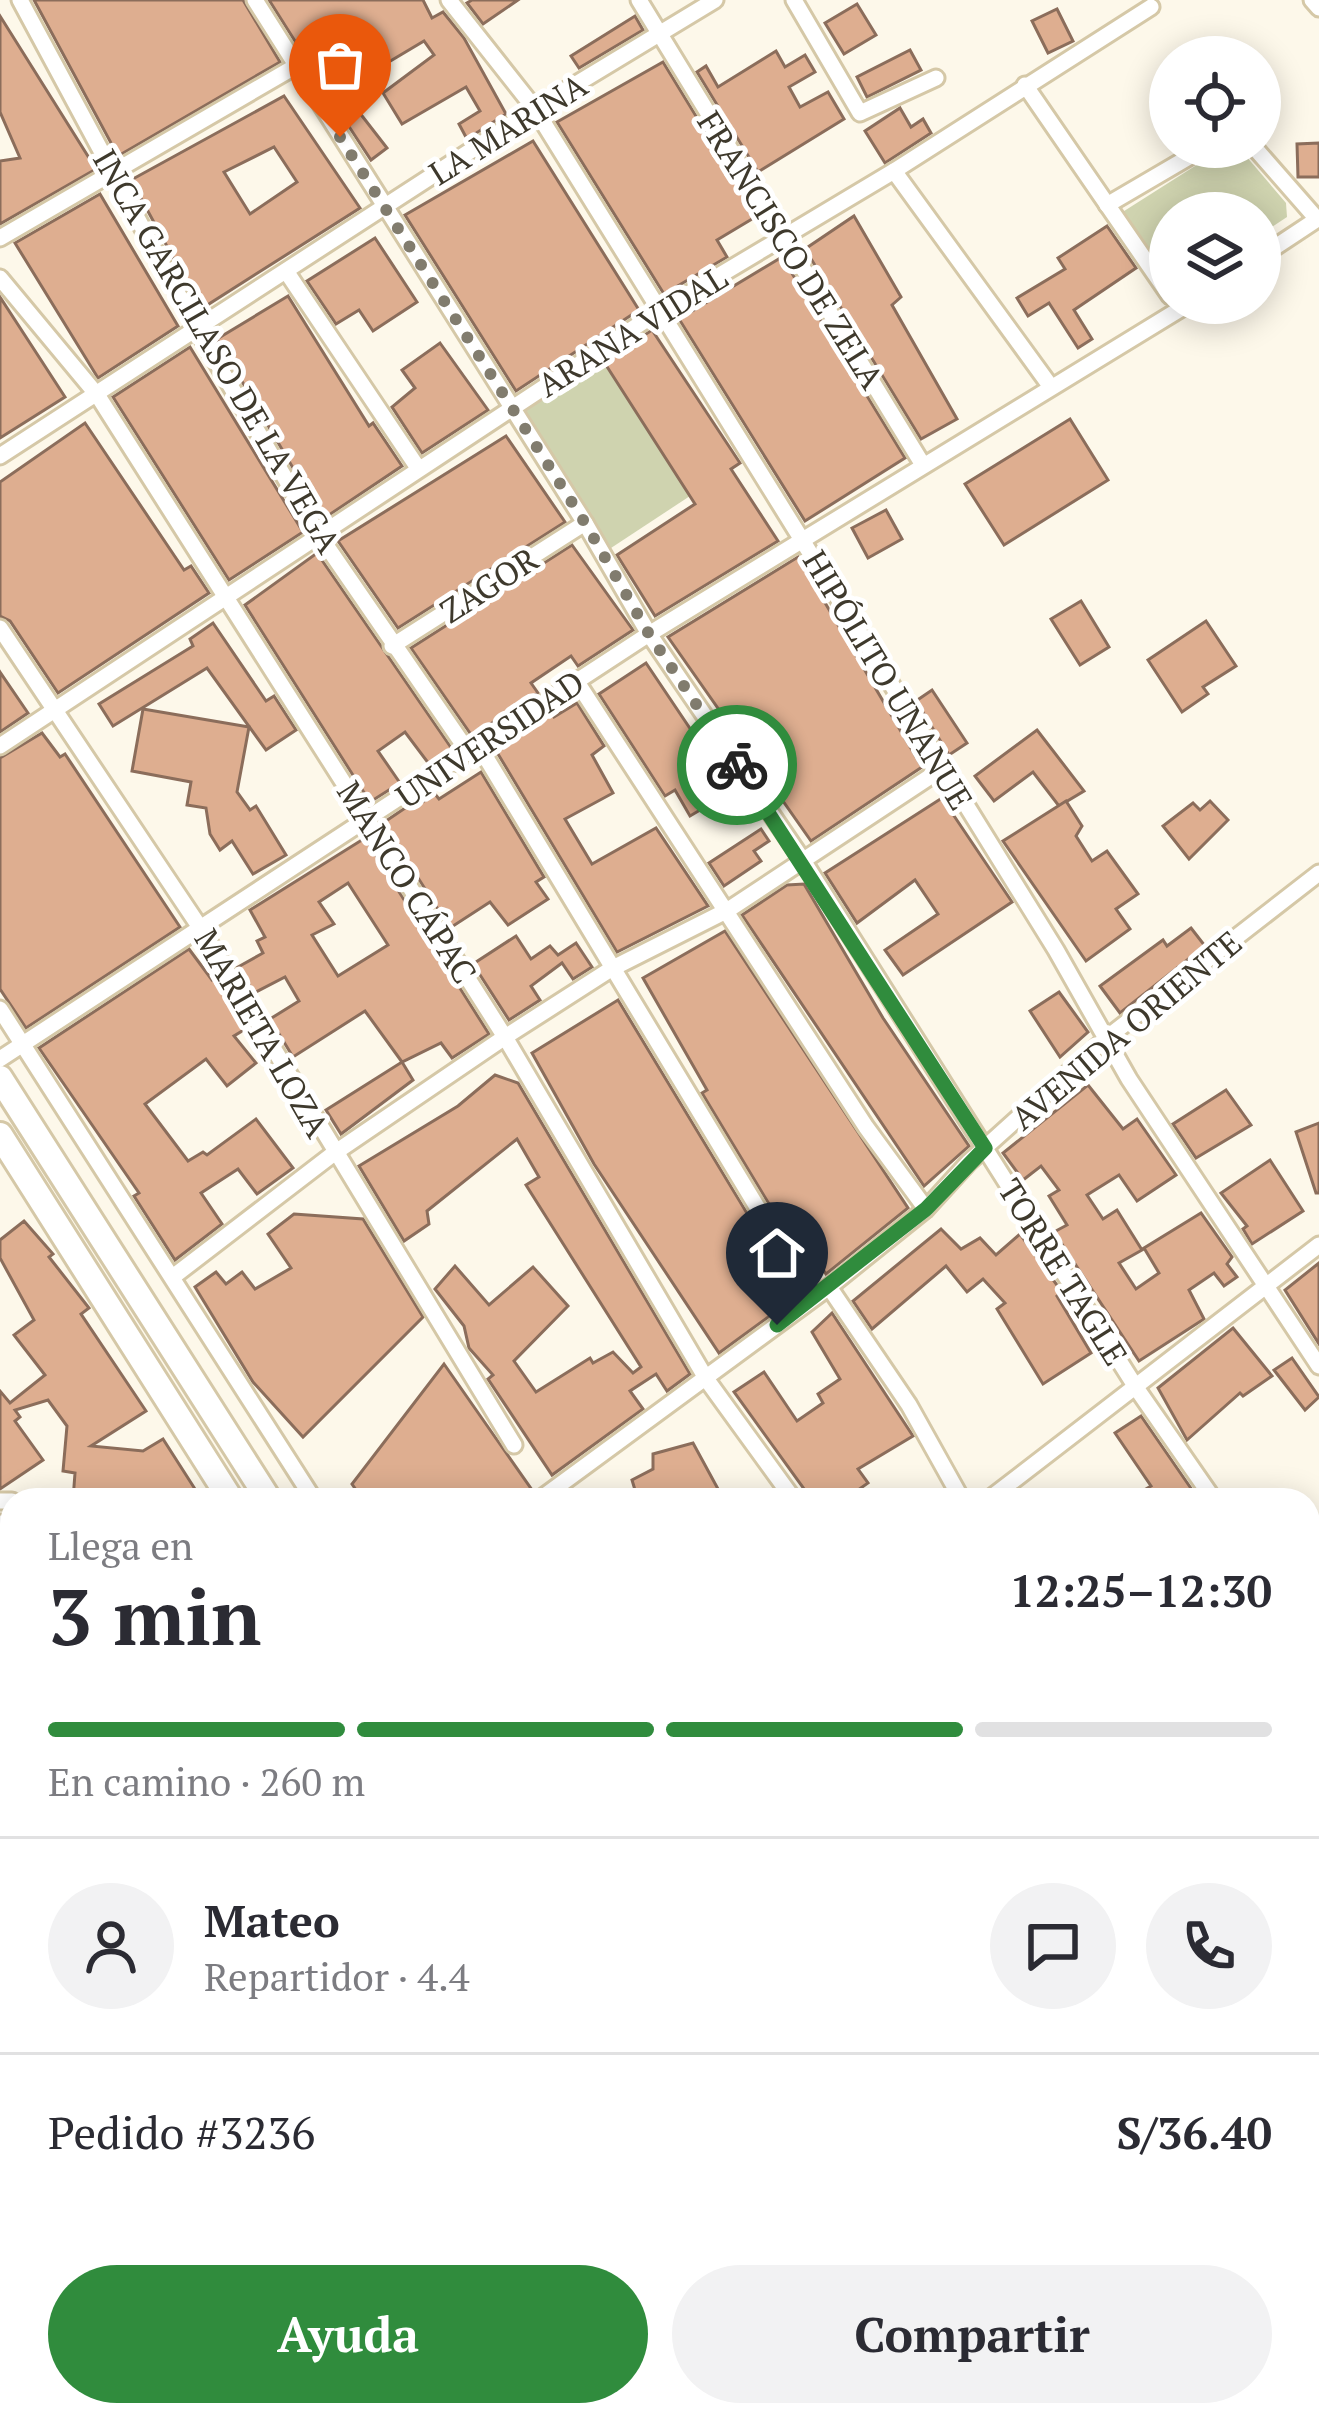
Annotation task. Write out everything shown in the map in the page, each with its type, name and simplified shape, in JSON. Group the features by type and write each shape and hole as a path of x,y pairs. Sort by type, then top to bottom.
{"highway":[{"path":"0,1078 261,1488"},
{"path":"0,1135 223,1488"}],"street":[{"name":"INCA GARCILASO DE LA VEGA","path":"20,0 197,331 317,532 392,646 474,749 812,1298"},
{"name":"TORRE TAGLE","path":"255,0 585,523 649,634 804,862 1137,1389 1206,1488"},
{"name":"HIPÓLITO UNANUE","path":"448,0 535,110 803,538 940,770 1108,1037 1129,1079 1319,1366"},
{"name":"FRANCISCO DE ZELA","path":"639,0 923,465"},
{"name":"LA MARINA","path":"0,456 535,110 715,0"},
{"path":"794,0 860,113 936,78"},
{"path":"1312,0 1319,8"},
{"name":"ARANA VIDAL","path":"0,746 223,600 317,532 658,312 894,171 1151,7"},
{"path":"0,238 296,67"},
{"path":"1025,85 1149,262"},
{"path":"1107,205 1170,168"},
{"path":"1273,168 1318,219 1281,243"},
{"path":"894,171 1051,387"},
{"path":"286,271 418,468"},
{"name":"MANCO CÁPAC","path":"0,278 98,396 223,600 505,1037 707,1380 785,1488"},
{"name":"UNIVERSIDAD","path":"0,1059 649,634 1149,323"},
{"name":"ZAGOR","path":"392,646 585,523"},
{"name":"MARIETA LOZA","path":"0,628 201,929 332,1154 514,1445"},
{"path":"577,682 866,1127 926,1209"},
{"path":"174,1276 332,1154 505,1037 610,969 728,910 940,770"},
{"name":"AVENIDA ORIENTE","path":"556,1488 830,1287 926,1209 985,1148 1108,1037 1319,873"},
{"path":"0,1009 306,1488"},
{"path":"1004,1488 1319,1245"},
{"path":"830,1287 910,1405 955,1488"}],"green space":[{"path":"1192,168 1256,168 1277,192 1154,192"},
{"path":"1149,195 1149,253 1121,213"},
{"path":"1281,197 1286,203 1287,217 1281,221"},
{"path":"603,362 690,496 611,548 520,408"}],"building":[{"path":"34,0 243,0 280,62 118,156"},
{"path":"269,0 423,0 432,18 443,12 464,38 506,114 467,139 459,124 480,111 466,87 402,124 383,93 434,55 424,41 330,97 317,75 343,58 337,46 307,60"},
{"path":"518,0 483,24 467,3"},
{"path":"857,4 876,35 844,54 825,23"},
{"path":"1057,9 1073,41 1048,53 1032,21"},
{"path":"0,16 96,169 0,224 0,161 20,158 0,112"},
{"path":"635,16 643,30 579,68 571,56"},
{"path":"910,50 921,70 867,97 857,77"},
{"path":"776,51 785,67 805,55 815,72 789,87 800,107 828,92 844,119 758,172 697,72 706,66 718,87"},
{"path":"663,62 757,216 717,240 727,257 664,294 557,122"},
{"path":"284,96 360,208 201,309 131,180","holes":["274,147 297,182 250,214 224,172"]},
{"path":"900,108 911,127 923,119 931,133 885,163 865,131"},
{"path":"359,112 387,148 371,160 346,122"},
{"path":"533,141 639,310 516,391 405,215"},
{"path":"1319,143 1319,177 1298,177 1297,144"},
{"path":"100,194 178,326 98,378 15,243"},
{"path":"854,216 901,297 892,305 957,419 921,439 805,249"},
{"path":"1107,226 1136,268 1074,310 1092,339 1078,348 1049,303 1028,316 1017,298 1065,269 1058,258"},
{"path":"375,238 417,302 373,331 359,310 336,324 307,281"},
{"path":"782,257 905,458 805,521 679,319"},
{"path":"288,296 369,426 373,423 402,466 323,519 217,339"},
{"path":"0,297 65,397 0,438"},
{"path":"652,330 740,463 731,469 778,541 655,616 617,555 695,504 604,362"},
{"path":"440,343 488,410 422,453 392,407 415,388 402,370"},
{"path":"190,347 303,532 229,580 113,397"},
{"path":"1070,419 1108,480 1004,545 965,484"},
{"path":"85,423 184,570 191,566 209,593 58,693 10,621 0,616 0,482"},
{"path":"506,436 565,522 398,628 338,541"},
{"path":"886,510 902,539 868,558 852,528"},
{"path":"572,545 633,630 578,666 571,656 531,683 538,693 472,736 411,648"},
{"path":"317,553 452,749 429,764 405,732 378,751 400,783 370,802 245,605"},
{"path":"798,557 922,767 811,841 668,637"},
{"path":"1081,601 1109,647 1080,665 1051,619"},
{"path":"1206,621 1236,666 1203,687 1208,694 1182,712 1148,660"},
{"path":"213,623 266,701 274,696 296,730 266,750 207,668 113,726 99,704 193,646 190,639"},
{"path":"646,663 732,791 690,816 675,790 665,796 599,694"},
{"path":"0,672 28,713 0,732"},
{"path":"932,690 967,743 949,755 916,701"},
{"path":"577,703 604,746 592,755 613,793 565,819 592,864 656,828 708,906 617,952 495,749 551,712 554,717"},
{"path":"143,709 249,727 237,792 250,810 256,806 286,855 253,874 232,841 220,850 210,834 206,808 187,805 191,782 132,771"},
{"path":"1037,730 1084,791 1059,806 1033,772 994,801 975,776"},
{"path":"42,733 60,757 65,754 180,927 26,1028 0,989 0,758"},
{"path":"481,772 544,877 536,882 548,899 508,925 490,902 450,928 383,823 414,802 416,806 435,794 439,799"},
{"path":"942,798 1012,902 903,975 885,950 938,914 915,880 857,923 825,873"},
{"path":"1066,801 1082,826 1076,836 1092,861 1107,851 1138,894 1116,909 1130,929 1086,961 1003,841"},
{"path":"1210,801 1228,820 1189,859 1163,826 1193,803 1200,810"},
{"path":"761,829 769,841 754,851 761,861 724,886 709,863"},
{"path":"365,838 489,1034 452,1058 441,1043 402,1062 365,1011 293,1057 270,1019 299,1001 285,977 254,993 238,967 263,953 257,941 265,937 250,910","holes":["348,883 388,945 338,976 312,935 334,924 319,902"]},
{"path":"804,884 883,1018 969,1146 924,1186 742,915 787,885"},
{"path":"1191,928 1205,946 1120,1013 1100,986 1163,940 1167,946"},
{"path":"725,931 908,1208 826,1274 822,1268 813,1277 702,1093 707,1090 643,978"},
{"path":"516,936 531,959 550,946 558,955 576,943 592,967 573,979 562,963 531,986 540,1000 509,1020 473,964"},
{"path":"189,949 212,980 216,978 247,1028 234,1036 256,1063 227,1086 206,1059 145,1104 188,1161 203,1152 207,1155 256,1119 293,1168 257,1194 238,1169 201,1193 222,1224 175,1260 134,1196 139,1193 39,1048"},
{"path":"1059,992 1088,1032 1060,1057 1030,1011"},
{"path":"618,1000 797,1296 719,1353 594,1164 532,1053"},
{"path":"402,1062 413,1080 341,1134 326,1110"},
{"path":"495,1075 518,1083 690,1374 667,1391 656,1374 630,1391 643,1409 552,1475 488,1379 493,1375 469,1348 464,1326 435,1289 455,1266 489,1305 533,1267 568,1306 514,1361 536,1392 590,1358 593,1363 613,1352 633,1373 641,1367 526,1185 539,1177 517,1139 427,1211 429,1224 404,1241 359,1166 458,1106"},
{"path":"1088,1085 1123,1129 1137,1119 1176,1175 1137,1201 1119,1175 1087,1195 1103,1219 1117,1210 1142,1250 1119,1263 1136,1289 1159,1273 1144,1248 1201,1213 1232,1257 1227,1264 1237,1277 1224,1286 1214,1273 1189,1290 1204,1319 1139,1361 1054,1232 1067,1225 1049,1196 1059,1190 1041,1166 1023,1180 1003,1153"},
{"path":"1226,1090 1251,1125 1196,1158 1173,1124"},
{"path":"1319,1123 1319,1193 1316,1193 1296,1132"},
{"path":"1270,1160 1303,1211 1252,1244 1243,1229 1247,1226 1221,1193"},
{"path":"294,1214 363,1219 423,1317 303,1437 253,1382 195,1287 216,1272 226,1284 242,1272 255,1289 291,1268 268,1234"},
{"path":"24,1221 53,1254 49,1257 89,1308 81,1314 146,1411 91,1446 143,1451 163,1439 194,1488 74,1488 75,1473 63,1471 67,1426 48,1400 15,1410 20,1417 15,1421 43,1460 0,1488 0,1391 10,1403 45,1375 14,1335 34,1320 0,1258 0,1240"},
{"path":"941,1229 961,1249 980,1238 996,1255 1020,1234 1062,1292 1057,1296 1091,1353 1043,1384 997,1309 1005,1303 983,1279 967,1292 946,1266 872,1329 853,1301"},
{"path":"1319,1263 1319,1344 1285,1290"},
{"path":"832,1313 913,1436 858,1469 868,1483 861,1488 803,1488 734,1392 764,1372 797,1421 823,1403 818,1394 840,1379 812,1332"},
{"path":"1233,1328 1272,1376 1243,1396 1240,1393 1187,1440 1158,1388"},
{"path":"1292,1358 1319,1397 1305,1410 1274,1370"},
{"path":"444,1364 531,1488 355,1488 352,1484"},
{"path":"1141,1416 1191,1488 1148,1488 1151,1486 1115,1433"},
{"path":"693,1443 717,1488 634,1488 632,1480 653,1469 653,1454"}],"way so far":[{"path":"340,137 585,523 649,634 737,765"}],"route":[{"path":"737,765 985,1148 926,1209 777,1325"}]}
